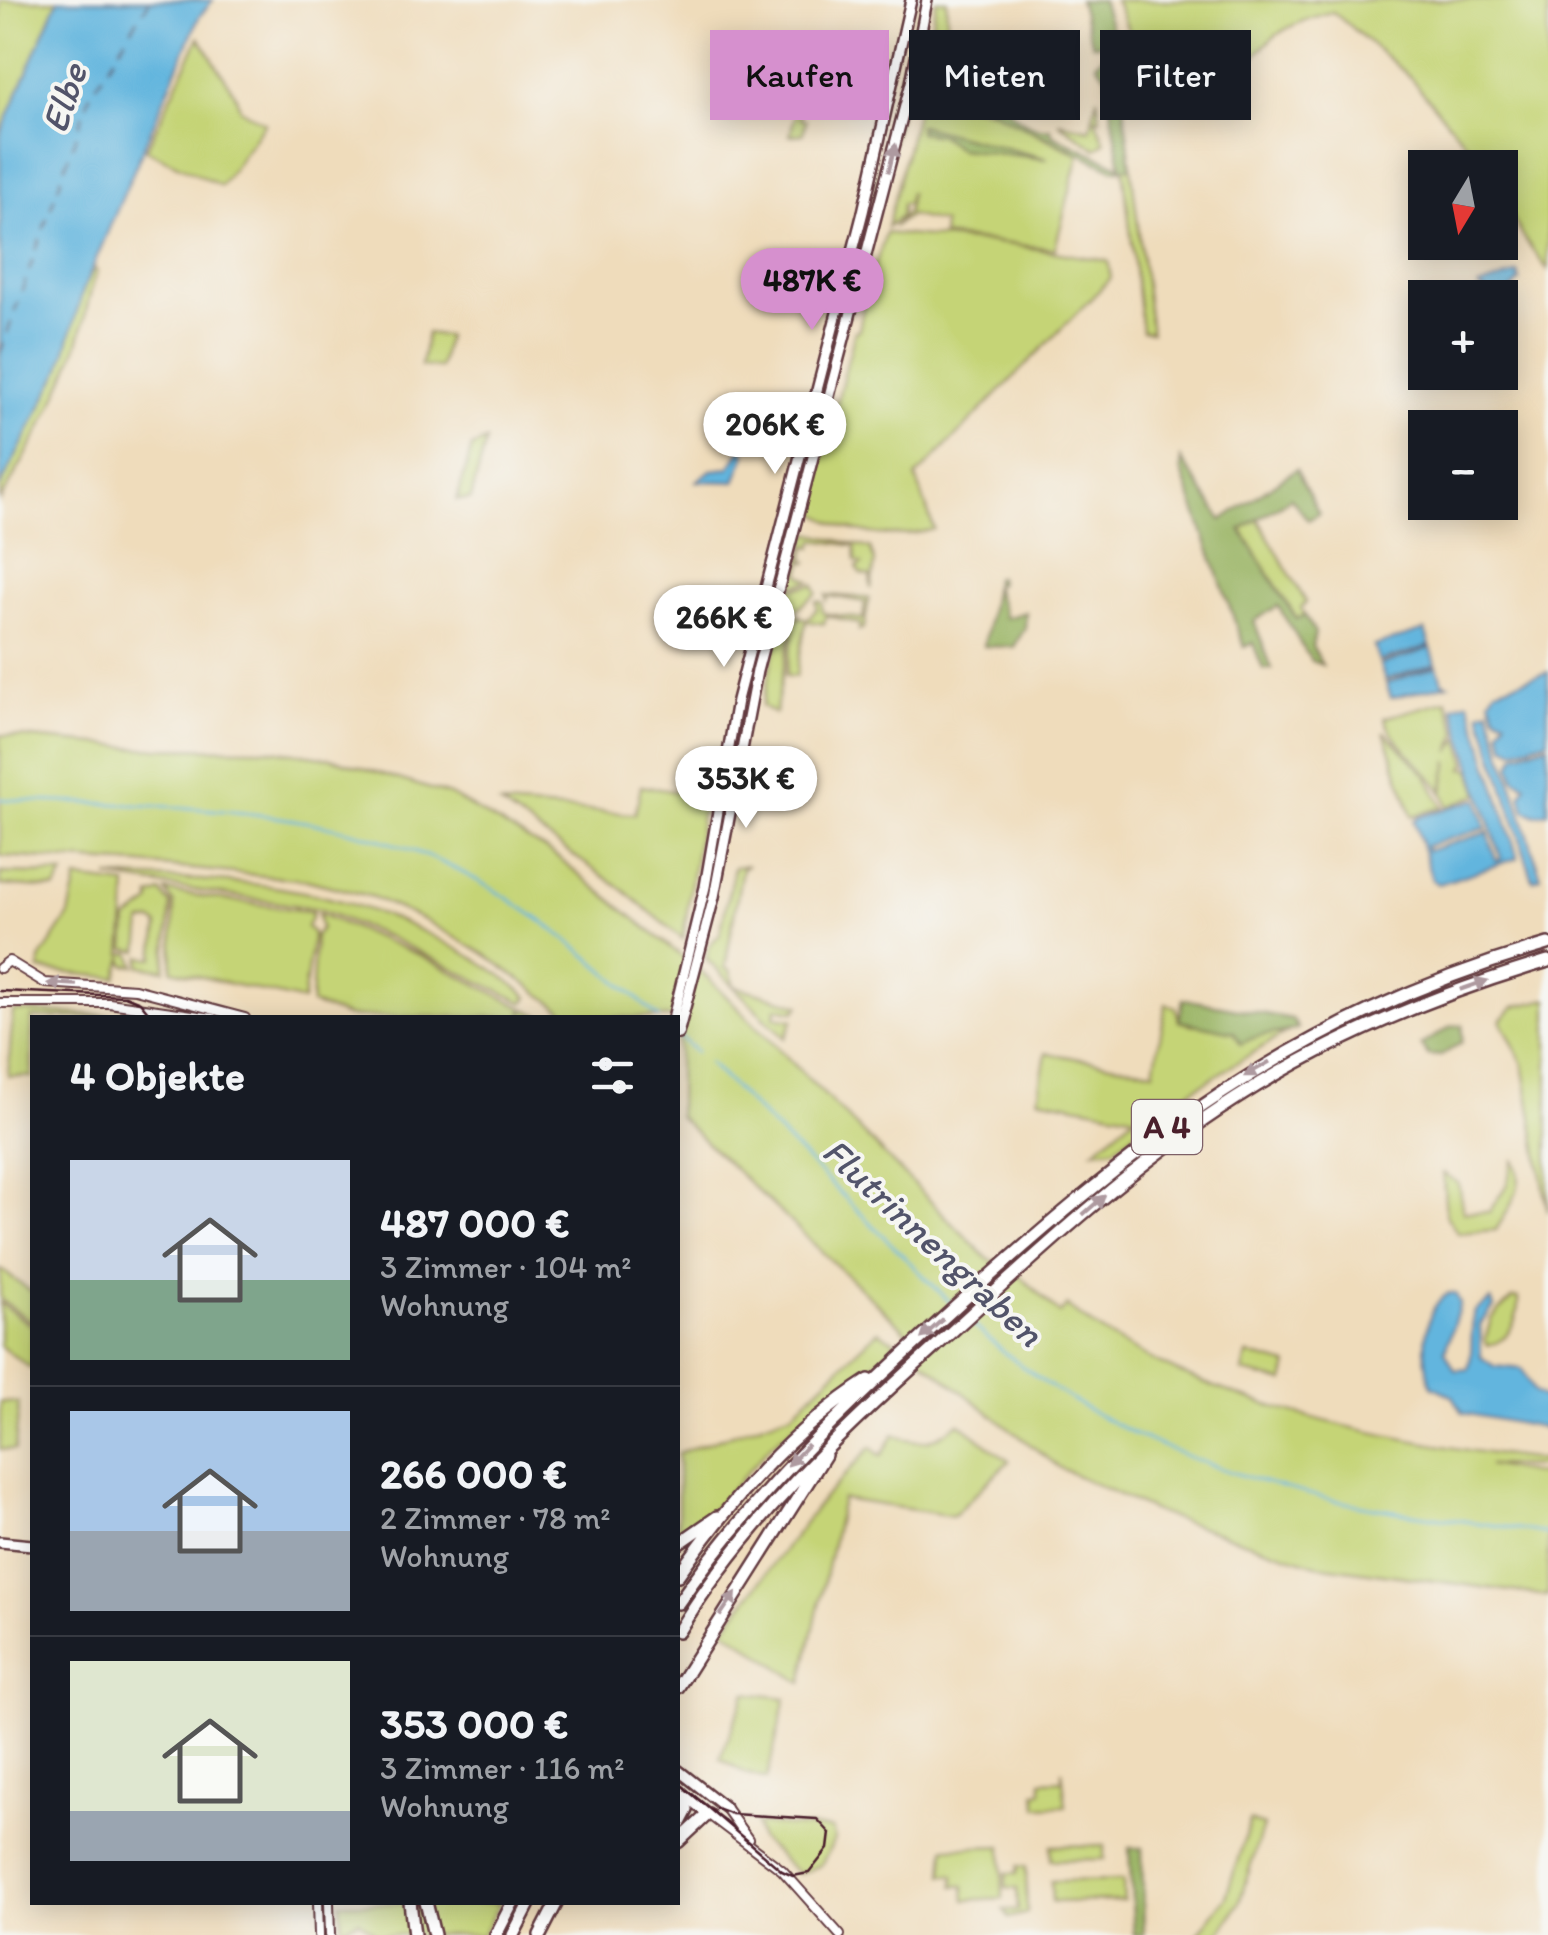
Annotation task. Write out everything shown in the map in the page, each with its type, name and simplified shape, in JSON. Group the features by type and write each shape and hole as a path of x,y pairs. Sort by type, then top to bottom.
{"highway":[{"name":"A 4","path":"680,1601 780,1474 1009,1258 1079,1196 1180,1118 1342,1022 1439,980 1548,944"},
{"name":"A 4","path":"680,1629 751,1529 832,1442 1020,1269 1194,1126 1241,1095 1384,1022 1451,993 1548,962"},
{"path":"680,1572 732,1505 820,1414 894,1364"},
{"path":"680,1684 832,1442"},
{"path":"680,1543 732,1505"},
{"path":"680,1793 687,1810 680,1823"},
{"path":"680,1840 708,1814"},
{"path":"410,1905 414,1935"},
{"path":"427,1905 434,1935"},
{"path":"496,1935 511,1905"},
{"path":"513,1935 528,1905"},
{"path":"540,1935 556,1905"}],"main road":[{"path":"674,1015 695,952 737,700 863,212 911,0"},
{"path":"680,1024 757,670 911,83 927,0"},
{"path":"0,1542 30,1545"},
{"path":"680,1772 725,1807"},
{"path":"680,1792 708,1814"}],"street":[{"path":"0,968 10,961 40,982 135,989 235,1015"},
{"path":"0,1003 109,1002 194,1015"},
{"path":"725,1807 750,1843"},
{"path":"708,1814 750,1843 803,1890 840,1935"},
{"path":"318,1905 319,1935"},
{"path":"330,1905 330,1935"}],"green space":[{"path":"0,0 58,0 0,135"},
{"path":"936,0 947,0 948,30 931,30"},
{"path":"1079,0 1102,0 1111,30 1100,30 1100,44 1092,44"},
{"path":"1115,0 1548,0 1548,270 1518,227 1518,150 1472,150 1408,75 1333,12 1288,28 1251,60 1251,30 1128,30"},
{"path":"199,37 235,94 240,109 265,123 221,186 146,150"},
{"path":"904,62 909,64 909,77 873,218 868,218"},
{"path":"1097,97 1100,119 1095,118 1105,142 1096,149 1058,122 1090,129"},
{"path":"794,120 806,120 803,134 790,135"},
{"path":"914,120 1010,120 1079,155 1055,249 942,236 943,223 910,215 893,227 907,212 910,192 907,204 902,204 901,216 887,227"},
{"path":"1012,120 1050,128 1053,135 1121,167 1113,120 1126,120 1131,167 1114,170"},
{"path":"919,125 1048,159 959,149 940,135 919,132"},
{"path":"1131,167 1151,332 1142,331 1123,169"},
{"path":"886,233 1007,244 1108,261 1111,278 916,477 934,529 903,535 853,530 810,508 866,291"},
{"path":"855,257 838,344 796,499"},
{"path":"94,267 97,272 72,361 0,501 0,487 61,368 80,298"},
{"path":"427,333 447,336 440,368 421,366"},
{"path":"486,441 471,499 457,500 472,447"},
{"path":"1181,459 1222,520 1296,469 1319,514 1308,520 1291,498 1241,530 1296,619 1305,615 1315,633 1312,646 1322,665 1311,661 1278,606 1254,621 1272,669 1263,669 1253,643 1244,647 1181,470"},
{"path":"1258,519 1306,602 1301,608 1305,615 1297,619 1241,529"},
{"path":"809,533 870,548 875,562 871,589 870,576 860,574 857,567 862,564 856,561 855,546 815,540 813,547 807,546 804,560 809,562 803,562 800,574 810,581 792,586"},
{"path":"995,578 999,583 994,586 1005,618 1026,612 1025,628 1014,647 984,646"},
{"path":"814,584 817,593 794,611 799,616 793,621 775,714 762,706 788,590"},
{"path":"826,595 869,598 864,628 859,630 860,624 826,615 824,624 806,621 796,677 786,676 795,622 800,617 807,619 817,609 816,601 822,602 823,613 863,619 865,602 829,596 827,600"},
{"path":"1447,700 1458,733 1450,752 1460,738 1467,764 1463,768 1471,769 1479,794 1448,807 1443,792 1449,760 1442,792 1396,739 1384,718"},
{"path":"1384,731 1427,776 1443,807 1412,816"},
{"path":"0,735 139,748 265,749 331,758 450,795 556,856 703,973 989,1260 1008,1264 1060,1314 1067,1306 1115,1340 1170,1368 1295,1413 1427,1443 1548,1461 1548,1466 1488,1465 1548,1476 1548,1596 1316,1565 1161,1514 1060,1468 913,1353 907,1332 680,1118 680,1015 569,1015 486,955 424,920 373,897 306,880 0,856"},
{"path":"641,786 704,796 683,939 622,889 501,805 635,814"},
{"path":"748,865 742,868 725,968 730,970 734,986 800,1005 795,1011 776,1008 775,1017 793,1020 785,1038 706,959 710,944 720,934 734,867"},
{"path":"0,873 64,874 56,889 0,885"},
{"path":"108,877 277,887 356,905 462,951 528,997 524,1003 388,937 319,909"},
{"path":"77,879 127,885 122,954 131,953 136,966 125,965 123,958 117,978 40,970 40,959 69,915"},
{"path":"166,891 313,912 307,927 313,933 303,1001 172,970 174,904"},
{"path":"161,892 171,905 165,970 140,966 141,957 154,958 158,925 153,921 142,922 139,951 125,949 127,920 151,903 151,896"},
{"path":"318,913 419,955 523,1008 522,1015 343,1015 311,1004 315,936 321,928"},
{"path":"1183,999 1292,1019 1298,1028 1241,1044 1234,1032 1179,1021"},
{"path":"1548,999 1548,1213 1523,1064 1501,1020 1514,1007"},
{"path":"1166,1004 1176,1007 1179,1021 1189,1024 1284,1034 1192,1090 1114,1148 1094,1150 1135,1116 1038,1098 1046,1053 1154,1071"},
{"path":"13,1011 105,1015 30,1015 30,1077 8,1076"},
{"path":"1463,1025 1462,1042 1441,1056 1428,1055 1421,1045 1452,1026"},
{"path":"1514,1160 1518,1187 1496,1230 1458,1233 1446,1216 1443,1173 1458,1183 1463,1212 1489,1212 1506,1186"},
{"path":"0,1269 30,1291 30,1321 0,1299"},
{"path":"1512,1298 1518,1298 1518,1306 1512,1328 1488,1346 1485,1340 1491,1319"},
{"path":"0,1303 30,1325 30,1368 0,1346"},
{"path":"878,1331 896,1342 890,1351 772,1444 720,1503 680,1534 680,1452 792,1413"},
{"path":"1247,1354 1288,1365 1284,1382 1243,1372"},
{"path":"0,1402 19,1403 15,1450 0,1449"},
{"path":"959,1423 1009,1461 953,1516 842,1499 802,1683 724,1629 821,1501 871,1447 881,1456 894,1435 928,1440"},
{"path":"746,1693 786,1698 767,1779 745,1773 720,1758"},
{"path":"1062,1770 1066,1806 1037,1807 1036,1792 1042,1791 1042,1781 1062,1780"},
{"path":"1250,1821 1263,1826 1239,1903 1219,1935 1197,1935 1226,1897"},
{"path":"756,1824 832,1829 835,1839 821,1865 799,1874 760,1839"},
{"path":"1104,1845 1104,1859 1051,1860 1051,1846"},
{"path":"1002,1846 1003,1898 965,1900 964,1886 954,1886 954,1875 943,1875 945,1848"},
{"path":"1129,1848 1142,1848 1144,1935 1134,1935"},
{"path":"1018,1866 1026,1867 1027,1913 1009,1918 1004,1910 1018,1910 1017,1889 1006,1888 1006,1873 1017,1873"},
{"path":"1123,1880 1124,1901 1052,1902 1051,1881"},
{"path":"340,1905 499,1905 482,1935 378,1935 359,1920 342,1928"}],"water":[{"name":"Elbe","path":"58,0 213,0 199,17 83,290 61,368 0,487 0,135"},
{"path":"1518,273 1520,281 1518,283 1498,280"},
{"path":"742,449 746,454 735,482 697,481 711,470 729,468"},
{"path":"1425,630 1430,646 1379,662 1374,646"},
{"path":"1431,648 1436,664 1385,680 1380,665"},
{"path":"1437,666 1442,682 1448,684 1391,698 1386,683"},
{"path":"1548,672 1548,740 1515,750 1505,745 1500,730 1506,719 1495,714 1490,699 1496,689"},
{"path":"1469,701 1518,858 1439,884 1432,880 1414,821 1419,817 1478,799 1486,828 1426,846 1427,851 1488,832 1496,861 1501,859 1453,706"},
{"path":"1489,709 1541,877 1533,880 1480,712"},
{"path":"1548,744 1548,812 1536,815 1525,810 1521,795 1526,785 1515,779 1511,765 1516,754"},
{"path":"1449,1293 1456,1294 1460,1304 1445,1351 1455,1370 1468,1369 1475,1311 1491,1300 1494,1307 1480,1324 1481,1357 1494,1366 1522,1369 1534,1392 1548,1400 1548,1429 1463,1413 1453,1396 1432,1386 1425,1350 1428,1322 1440,1300"}],"waterway":[{"name":"Flutrinnengraben","path":"0,799 262,815 365,835 414,851 481,883 544,923 656,1015"},
{"name":"Flutrinnengraben","path":"680,1037 696,1052"},
{"name":"Flutrinnengraben","path":"708,1062 952,1304"},
{"name":"Flutrinnengraben","path":"968,1320 1050,1386 1094,1413 1188,1457 1338,1501 1548,1534"}],"ferry route":[{"path":"0,354 90,95 150,0"}],"tram line":[{"path":"0,991 125,996 140,1002 151,1015"},
{"path":"680,1784 782,1871 793,1876 809,1873 828,1849 830,1833 817,1819 732,1814 716,1808"}]}
